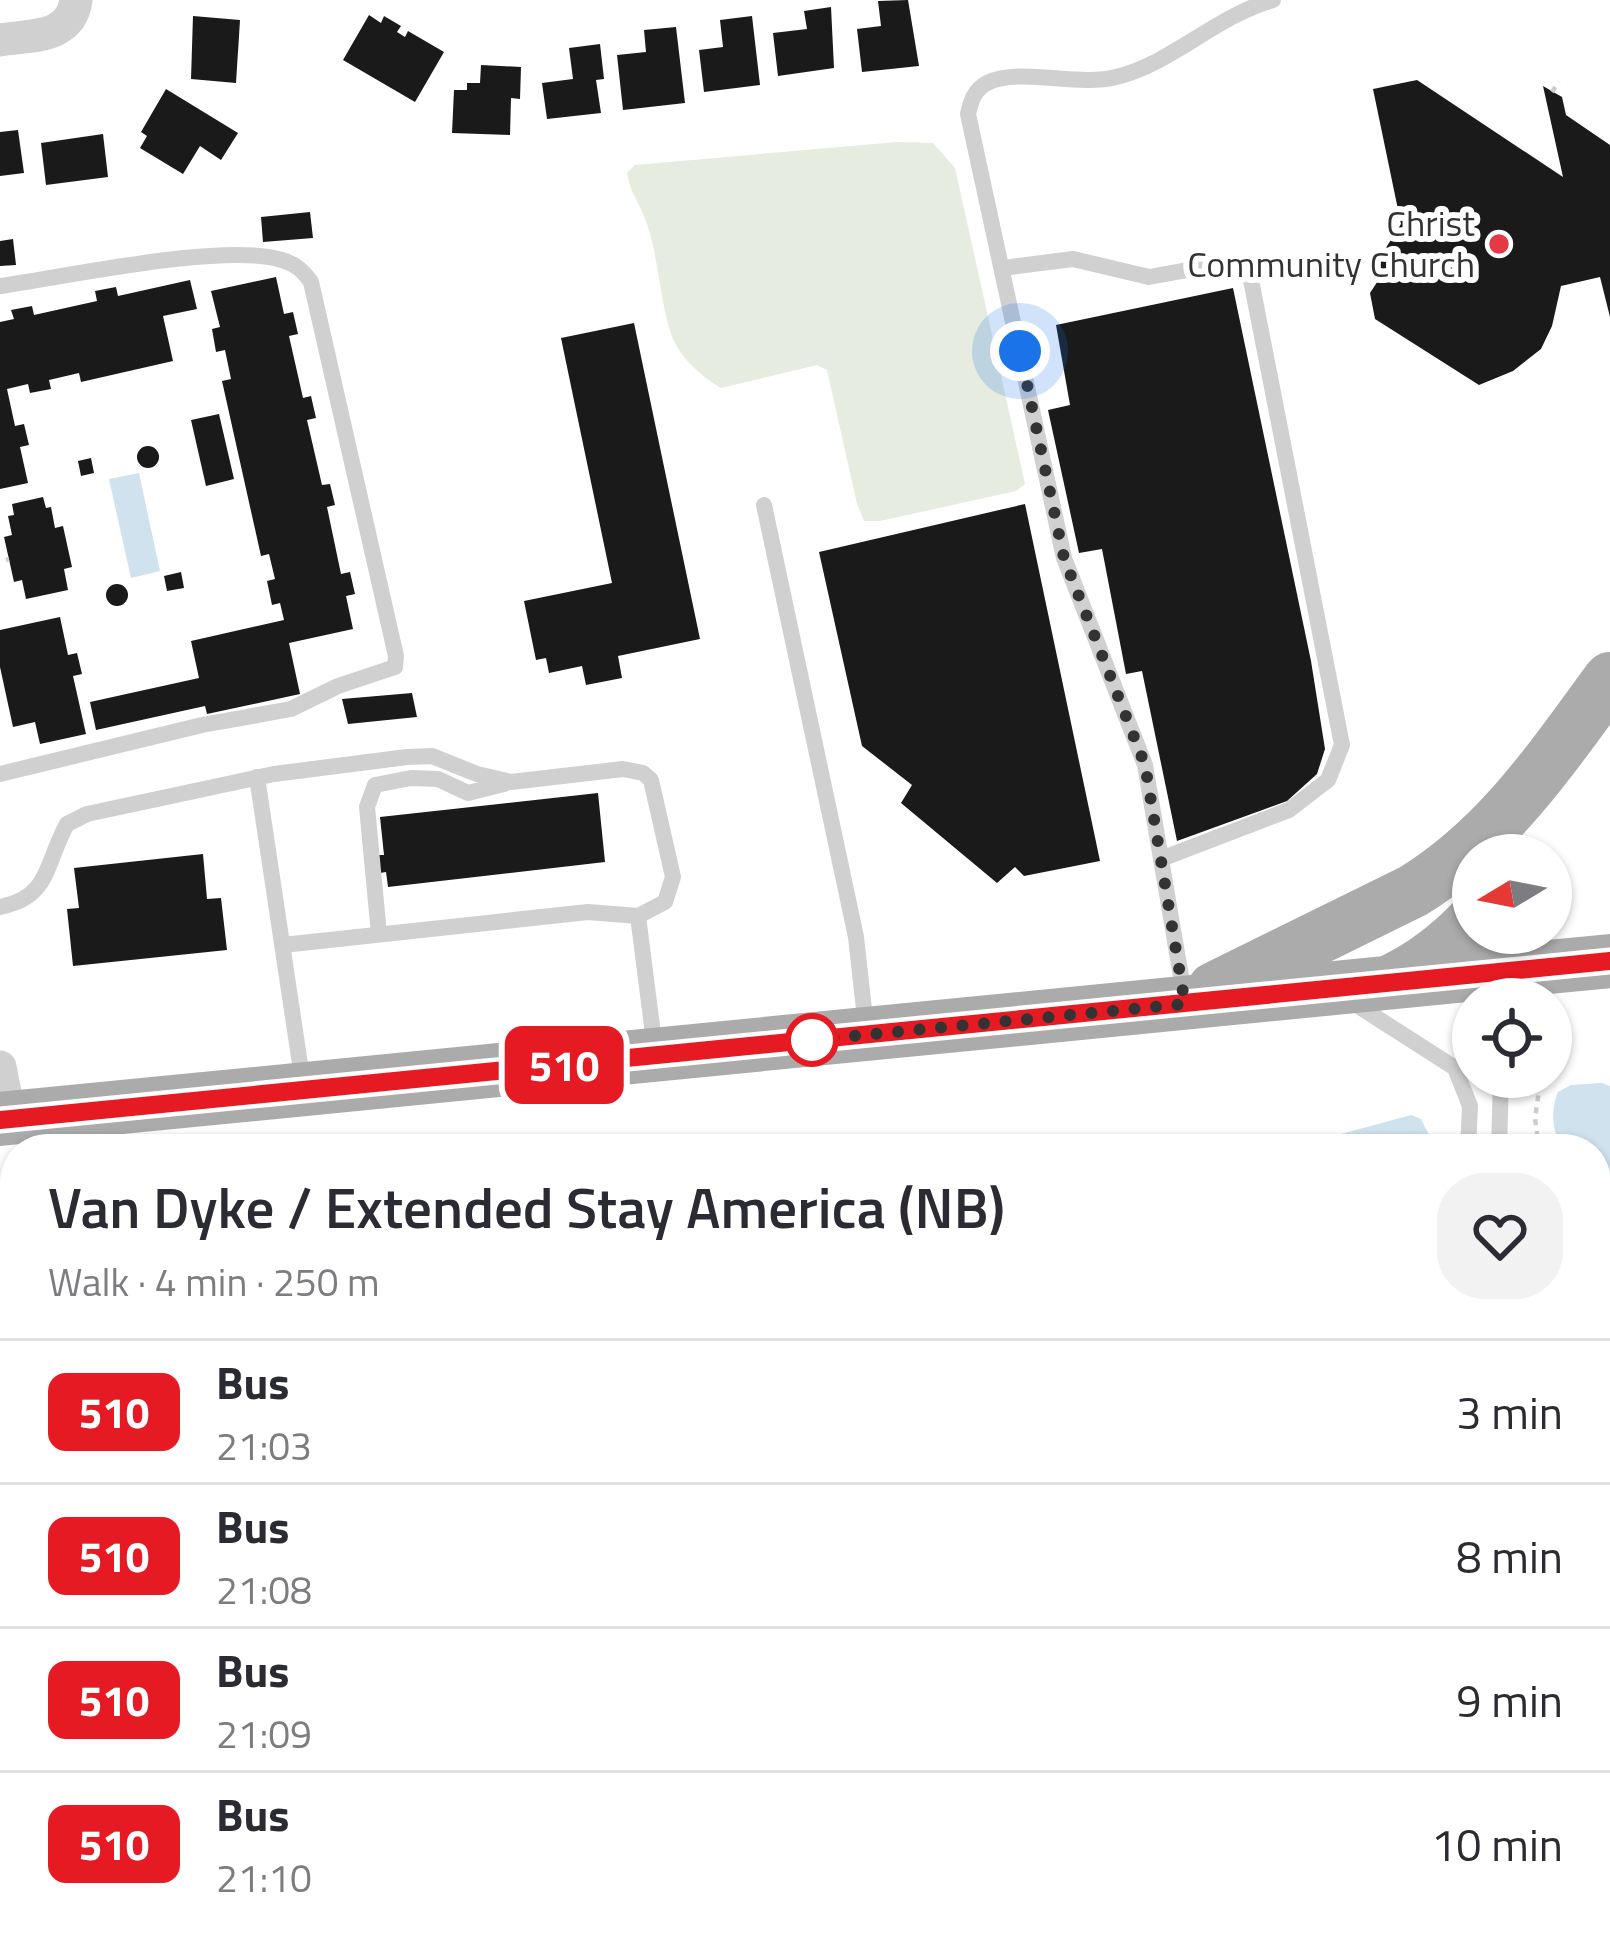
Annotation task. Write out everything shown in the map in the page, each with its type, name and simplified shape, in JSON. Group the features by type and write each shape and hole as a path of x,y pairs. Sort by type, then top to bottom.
{"main road":[{"path":"1185,1004 1444,872 1518,803 1610,679"},
{"path":"1534,834 1610,726"},
{"path":"1357,987 1418,968 1452,944"},
{"path":"6,1115 1572,970"}],"street":[{"path":"0,40 58,31 73,10"}],"lane":[{"path":"1185,1004 1145,765 1064,558 968,114 974,94 986,83 1118,77 1248,7 1273,0"},
{"path":"0,286 206,257 281,259 301,268 311,282 397,656 395,667 386,673 338,686 291,709 202,724 0,774"},
{"path":"1002,268 1073,259 1149,277 1236,267 1251,280 1342,745 1328,780 1289,810 1161,859"},
{"path":"764,505 856,937 866,1034"},
{"path":"0,907 31,897 45,880 67,824 87,814 257,777 432,756 511,782"},
{"path":"283,945 588,912 638,916 665,902 673,877 651,780 644,773 623,769 511,782 468,793 428,777 375,784 367,807 379,934"},
{"path":"257,777 304,1091"},
{"path":"638,916 656,1057"},
{"path":"1357,987 1455,1068 1470,1106 1469,1134"},
{"path":"1499,1134 1500,1098"}],"path":[{"path":"1552,92 1558,82"},
{"path":"1537,1098 1537,1134"}],"shaded area":[{"path":"897,142 933,143 955,168 1025,484 1016,491 864,521 827,370 817,365 721,388 679,350 666,317 651,237 627,173 635,165"}],"water":[{"path":"139,473 160,571 131,578 109,479"},
{"path":"1572,1085 1610,1086 1610,1134 1556,1134 1556,1098 1572,1098"},
{"path":"1411,1115 1421,1119 1428,1134 1341,1134"}],"building":[{"path":"908,0 919,66 862,72 857,29 881,26 878,1"},
{"path":"831,7 834,68 778,76 773,33 807,29 804,11"},
{"path":"369,15 381,23 384,16 401,26 397,32 405,37 408,31 444,52 415,102 343,60"},
{"path":"193,16 240,20 236,83 191,79"},
{"path":"752,16 760,85 704,92 699,50 723,47 720,20"},
{"path":"676,27 685,103 623,110 617,55 646,52 644,30"},
{"path":"600,44 604,79 596,80 601,113 547,119 542,83 573,79 569,48"},
{"path":"481,65 521,67 520,99 511,98 510,135 452,133 454,90 480,83"},
{"name":"Christ Community Church","path":"1417,80 1563,177 1543,86 1562,97 1566,115 1610,145 1610,317 1600,277 1561,286 1541,349 1513,371 1479,385 1375,319 1370,293 1385,270 1375,265 1401,224 1373,89"},
{"path":"166,89 238,133 221,160 200,146 183,174 140,148 147,136 141,132"},
{"path":"18,130 24,173 0,176 0,132"},
{"path":"103,134 108,177 46,185 41,143"},
{"path":"310,212 313,238 263,242 261,217"},
{"path":"13,239 16,265 0,266 0,241"},
{"path":"276,277 284,314 293,312 298,334 289,336 303,398 311,396 316,418 307,420 322,485 330,484 335,505 327,507 341,574 350,572 355,594 346,596 353,629 289,643 300,694 207,714 205,706 96,730 90,702 199,678 191,641 284,620 280,603 272,605 267,581 275,579 269,554 261,556 222,381 231,379 225,350 216,352 212,329 220,327 211,291"},
{"path":"190,280 197,309 163,316 173,361 81,382 79,373 49,380 51,389 30,393 28,384 7,389 15,426 24,424 29,445 20,447 28,483 0,489 0,322 14,319 11,310 32,306 34,315 97,301 95,291 116,287 118,296"},
{"path":"1233,288 1325,749 1317,774 1287,801 1177,841 1142,671 1126,674 1102,549 1079,553 1048,410 1070,405 1056,325"},
{"path":"634,323 700,639 618,656 622,678 586,685 582,666 549,673 546,658 536,660 524,601 612,583 561,338"},
{"path":"219,414 234,479 206,486 191,420"},
{"path":"148,446 159,457 148,468 137,457"},
{"path":"91,458 94,473 81,476 78,461"},
{"path":"43,497 46,508 51,507 55,528 63,526 72,567 64,569 68,590 26,599 22,580 14,582 4,537 12,535 8,516 14,515 12,504"},
{"path":"1025,504 1100,861 1024,876 1015,867 997,883 901,803 912,785 862,746 819,552"},
{"path":"181,572 184,588 167,591 164,576"},
{"path":"117,584 128,595 117,606 106,595"},
{"path":"60,617 68,655 77,653 82,674 73,676 86,734 40,744 35,722 13,727 0,667 0,630"},
{"path":"412,693 417,717 348,724 342,699"},
{"path":"598,793 605,862 388,887 386,872 380,873 378,855 384,855 380,817"},
{"path":"203,854 207,899 221,898 227,950 73,966 67,909 79,908 74,868"}],"bus line":[{"name":"510","path":"0,1120 1610,961"}],"place":[{"name":"Christ Community Church","path":"1499,244"}],"route":[{"path":"812,1040 1185,1004 1145,765 1064,558 1020,351"}]}
